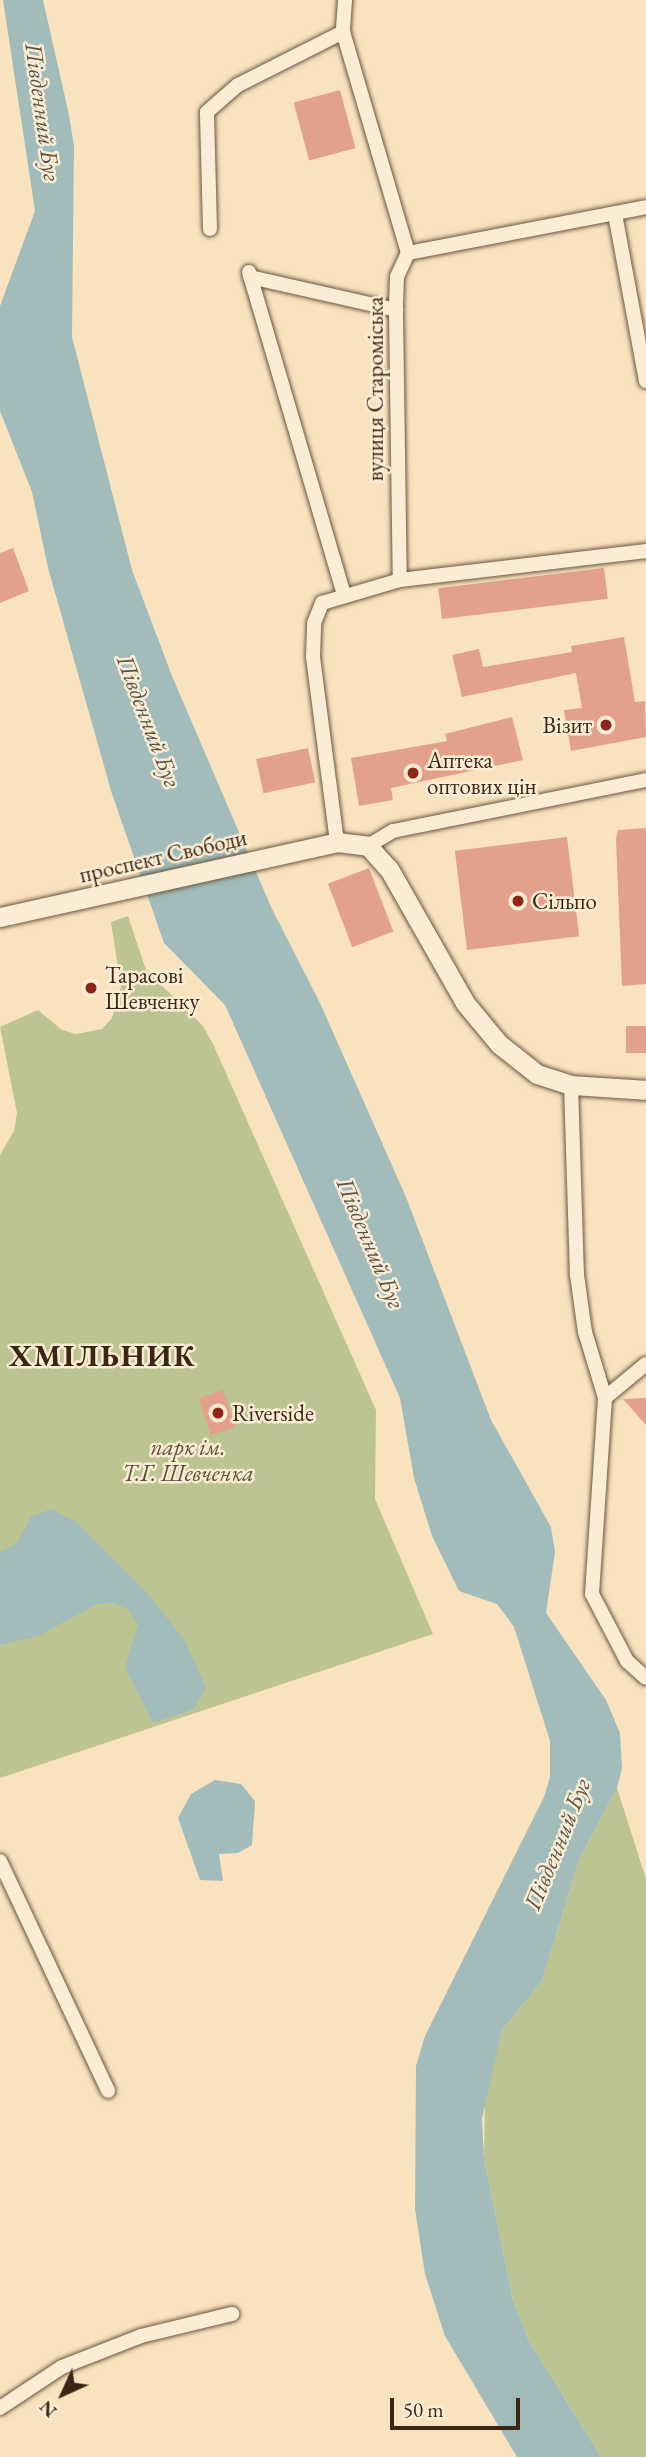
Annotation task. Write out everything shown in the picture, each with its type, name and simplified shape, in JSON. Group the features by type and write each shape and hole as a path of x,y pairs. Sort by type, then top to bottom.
{"main road":[{"name":"проспект Свободи","path":"0,917 337,842 368,846"},
{"path":"368,846 389,869 458,992 491,1034 537,1074 571,1085 646,1090"}],"street":[{"path":"345,0 343,32 408,253 646,206"},
{"path":"210,229 207,112 238,85 343,32"},
{"path":"615,214 646,381"},
{"name":"вулиця Староміська","path":"400,580 396,310 397,276 408,253"},
{"path":"344,595 250,275 396,310"},
{"path":"337,842 313,657 314,623 322,603 400,580 646,551"},
{"path":"368,846 393,831 646,780"},
{"path":"571,1085 577,1275 585,1332 605,1398 592,1594 626,1661 646,1678"},
{"path":"605,1398 646,1364"},
{"path":"0,1861 108,2091"},
{"path":"0,2408 74,2362 141,2336 232,2314"}],"green space":[{"name":"парк ім. Т.Г. Шевченка","path":"128,916 146,970 203,1026 213,1044 376,1410 375,1499 433,1634 0,1778 0,1155 14,1131 17,1113 0,1027 38,1010 62,1030 76,1034 102,1029 112,1018 121,987 111,922"},
{"path":"617,1788 646,1879 646,2457 601,2457 528,2339 513,2300 484,2159 485,2092 502,2030 542,1981 579,1860"}],"water":[{"name":"Південний Буг","path":"3,0 43,0 74,146 72,337 132,570 172,676 272,909 320,1003 406,1197 491,1420 551,1527 555,1552 546,1613 606,1700 620,1733 622,1768 617,1788 579,1860 542,1981 502,2030 482,2119 484,2159 513,2300 528,2339 601,2457 517,2457 445,2336 425,2274 415,2209 416,2066 425,2036 544,1797 550,1777 550,1741 514,1627 497,1604 459,1591 432,1536 414,1478 400,1398 225,1005 164,943 112,794 48,568 32,492 0,411 0,306 35,211"},
{"path":"51,1509 76,1522 147,1593 183,1638 206,1687 194,1709 153,1723 125,1667 138,1625 128,1609 112,1603 97,1604 38,1636 0,1645 0,1553 17,1543 31,1517"},
{"path":"215,1780 241,1784 255,1801 252,1845 238,1853 219,1854 223,1881 200,1880 178,1818 191,1794"}],"building":[{"path":"340,90 356,148 309,160 294,102"},
{"path":"13,548 29,591 0,603 0,553"},
{"path":"604,568 608,599 442,619 438,588"},
{"path":"624,637 635,702 645,701 646,737 571,751 564,710 582,708 576,673 462,697 452,655 479,649 483,667 572,652 571,646"},
{"path":"512,717 523,760 391,788 393,800 359,806 351,758 447,741 445,734"},
{"path":"308,748 315,782 263,793 256,759"},
{"path":"646,828 646,984 622,986 616,839 618,830"},
{"name":"Сільпо","path":"567,837 579,936 467,950 455,851"},
{"path":"369,868 393,931 352,947 328,884"},
{"path":"626,1026 646,1026 646,1053 626,1053"},
{"name":"Riverside","path":"223,1390 236,1427 211,1435 198,1398"},
{"path":"646,1398 646,1425 623,1399"}],"place":[{"name":"Візит","path":"606,725"},
{"name":"Аптека оптових цін","path":"413,773"},
{"name":"Сільпо","path":"518,901"},
{"name":"Тарасові Шевченку","path":"91,988"},
{"name":"Riverside","path":"218,1413"}],"district":[{"name":"ХМІЛЬНИК","path":"103,1356"}]}
